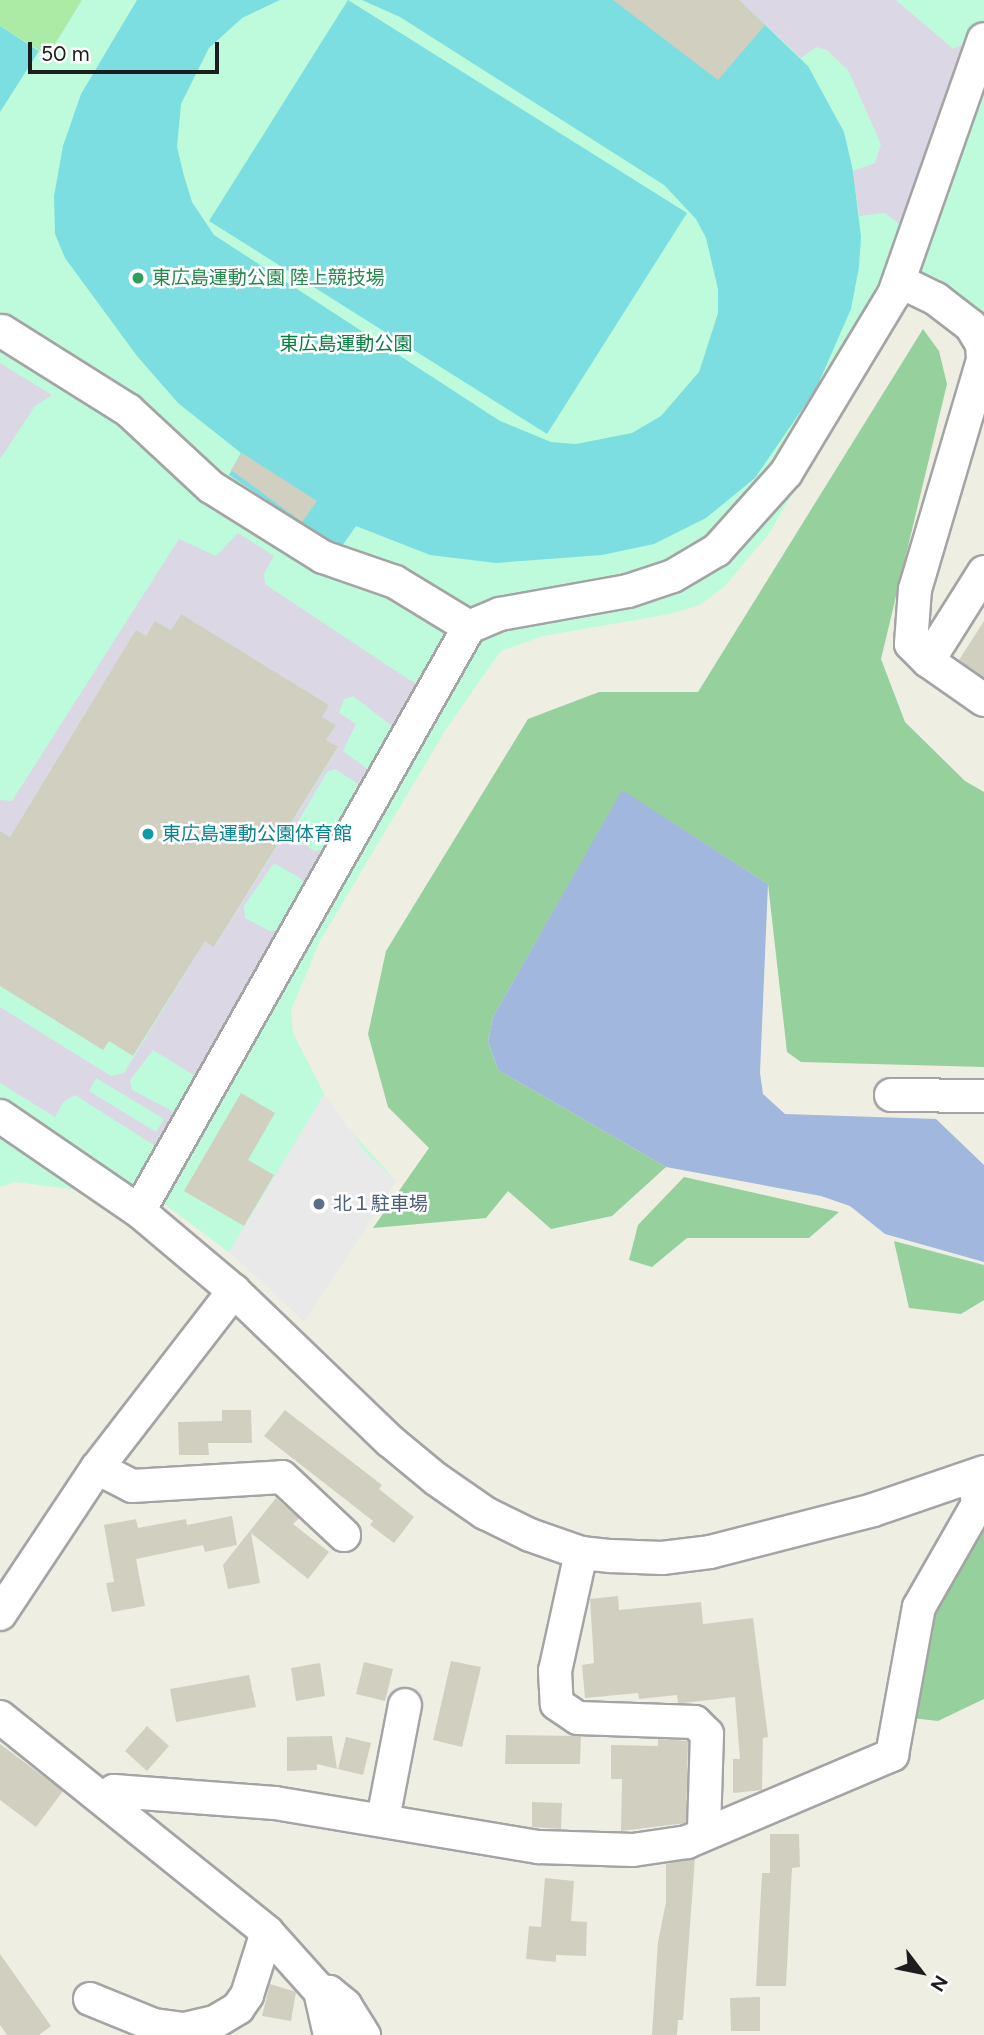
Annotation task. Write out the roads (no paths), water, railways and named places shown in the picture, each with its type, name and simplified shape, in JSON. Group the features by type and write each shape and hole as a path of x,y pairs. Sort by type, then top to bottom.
{"street":[{"path":"139,1211 469,627 500,614 628,591 673,576 717,550 786,473 870,338 899,281 984,39"},
{"path":"899,281 936,299 971,326 982,344 983,360 915,589 911,644 928,661 984,701"},
{"path":"2,331 128,410 211,487 323,558 395,582 469,627"},
{"path":"928,661 984,572"},
{"path":"891,1095 984,1096"},
{"path":"0,1116 139,1211 234,1291 390,1441 436,1479 485,1513 582,1553 662,1558 710,1552 873,1510 979,1474 978,1504 919,1607 891,1755 762,1813 704,1832 687,1842 606,1849 540,1846 275,1803 128,1791 114,1791 106,1801"},
{"path":"0,1614 97,1468 234,1291"},
{"path":"97,1468 132,1486 282,1477 344,1535"},
{"path":"582,1553 555,1671 557,1704 578,1718 695,1722 707,1734 704,1832"},
{"path":"383,1819 405,1705"},
{"path":"0,1717 267,1932 320,1991 330,2035"},
{"path":"90,1999 167,2031 215,2022 238,2008 247,1995 267,1932"},
{"path":"320,1991 330,1992 345,2005 363,2035"}],"place":[{"name":"東広島運動公園 陸上競技場","path":"138,278"},
{"name":"東広島運動公園体育館","path":"148,834"},
{"name":"北１駐車場","path":"319,1204"}],"park label":[{"name":"東広島運動公園","path":"346,344"}]}
